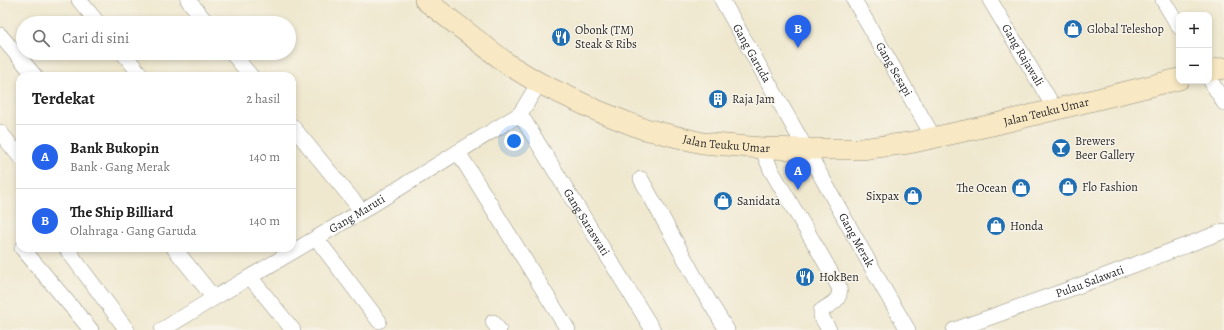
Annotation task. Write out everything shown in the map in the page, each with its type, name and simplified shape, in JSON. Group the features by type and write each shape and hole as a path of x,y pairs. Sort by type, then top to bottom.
{"main road":[{"name":"Jalan Teuku Umar","path":"425,0 509,65 539,83 598,111 641,128 702,143 762,148 806,149 861,149 909,143 1176,80"},
{"path":"1212,70 1224,68"}],"street":[{"path":"79,0 92,16"},
{"path":"188,0 201,16"},
{"name":"Gang Garuda","path":"722,0 806,149"},
{"name":"Gang Sesapi","path":"854,0 934,138"},
{"name":"Gang Rajawali","path":"990,0 1055,109"},
{"path":"1163,0 1176,22"},
{"path":"0,35 16,54"},
{"path":"21,60 32,72"},
{"path":"129,60 139,72"},
{"path":"238,60 248,72"},
{"name":"Gang Maruti","path":"296,246 316,238 362,211 520,114 539,83"},
{"path":"1212,83 1224,103"},
{"name":"Gang Saraswati","path":"520,114 652,330"},
{"path":"296,131 362,211"},
{"path":"0,132 16,152"},
{"path":"762,148 771,170 839,288 840,293 838,299 821,311 821,316 829,330"},
{"name":"Gang Merak","path":"806,149 885,292 908,330"},
{"path":"458,152 568,330"},
{"path":"642,179 702,290 727,330"},
{"name":"Pulau Salawati","path":"954,330 1078,286 1224,231"},
{"path":"316,238 380,322"},
{"path":"26,252 91,330"},
{"path":"69,252 128,330"},
{"path":"177,252 214,298"},
{"name":"Gang Maruti","path":"162,330 250,277 281,252"},
{"path":"250,277 293,330"}],"place":[{"name":"Global Teleshop","path":"1073,29"},
{"name":"Obonk (TM) Steak & Ribs","path":"561,37"},
{"name":"The Ship Billiard","path":"798,48"},
{"name":"Raja Jam","path":"718,99"},
{"name":"Brewers Beer Gallery","path":"1061,148"},
{"name":"Flo Fashion","path":"1068,187"},
{"name":"The Ocean","path":"1021,188"},
{"name":"Bank Bukopin","path":"798,190"},
{"name":"Sixpax","path":"913,196"},
{"name":"Sanidata","path":"723,201"},
{"name":"Honda","path":"996,226"},
{"name":"HokBen","path":"805,277"}]}
